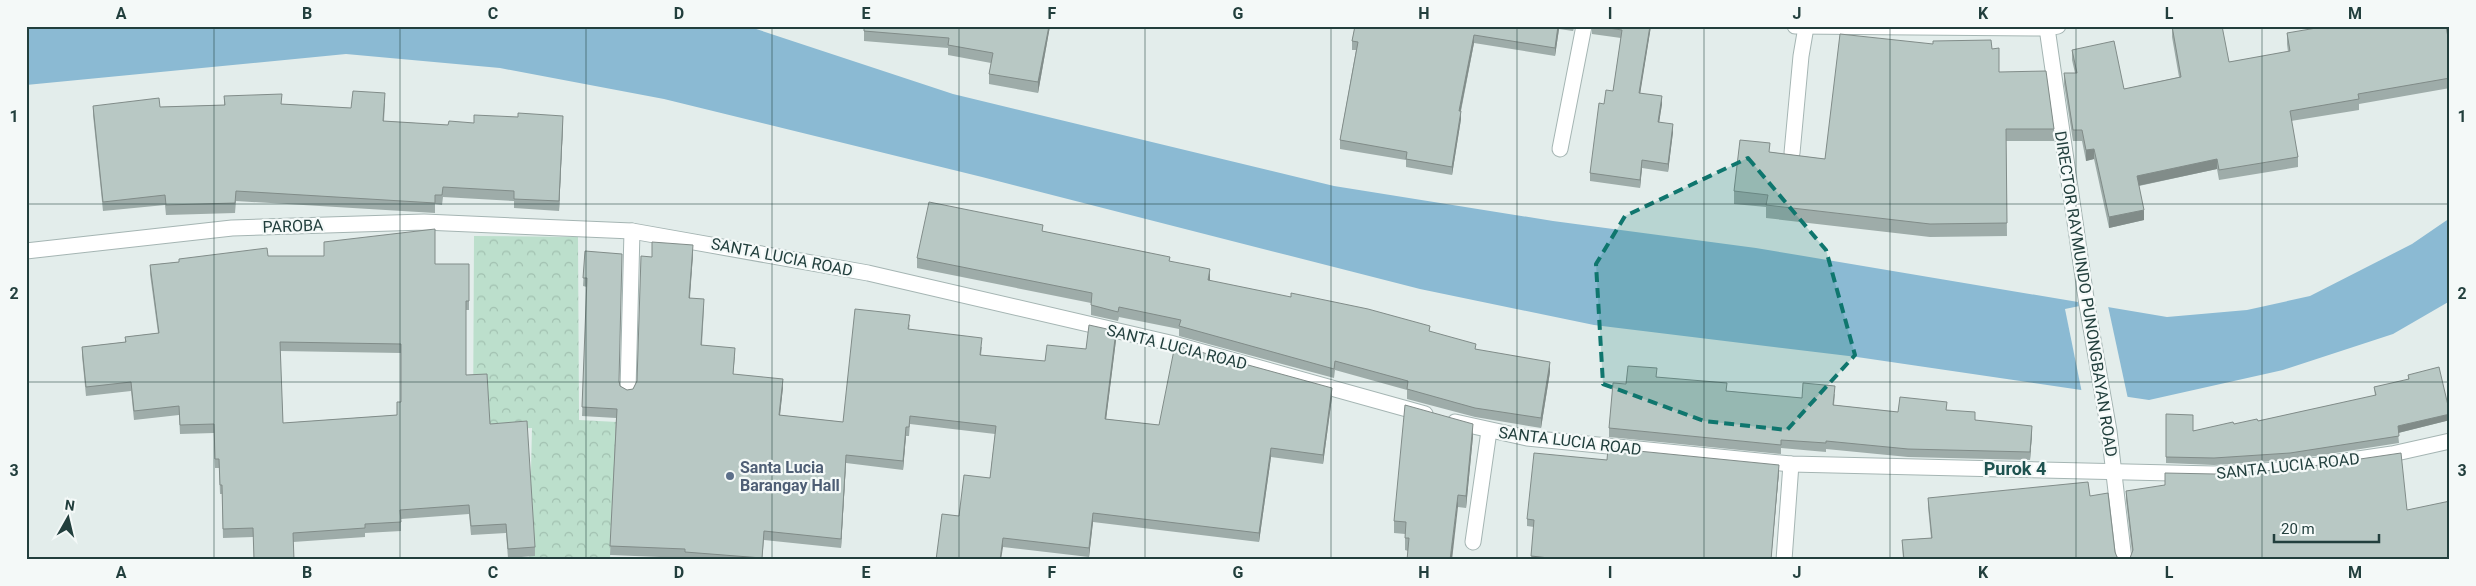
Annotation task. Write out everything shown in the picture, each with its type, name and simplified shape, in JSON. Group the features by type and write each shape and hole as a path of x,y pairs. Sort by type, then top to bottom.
{"street":[{"path":"1560,150 1584,26"},
{"path":"1792,153 1801,56 1800,27 2052,27"},
{"name":"DIRECTOR RAYMUNDO PUNONGBAYAN ROAD","path":"2052,27 2087,305 2109,431 2112,471 2124,560"},
{"name":"PAROBA","path":"26,251 232,228 424,222 561,228"},
{"name":"SANTA LUCIA ROAD","path":"561,228 632,231 868,274 1170,343 1489,431 1527,438 1791,464 2214,474 2291,469 2392,454 2450,441"},
{"path":"628,390 632,231"},
{"path":"1473,542 1489,431"},
{"path":"1784,560 1791,464"}],"highlighted area":[{"path":"1748,158 1826,250 1855,355 1787,430 1704,421 1603,384 1596,264 1625,216"}],"green space":[{"path":"474,236 578,237 579,420 617,422 610,560 529,559 532,428 473,430"}],"water":[{"path":"26,26 747,26 953,94 1334,186 1553,221 1756,248 2167,317 2247,310 2310,296 2412,244 2450,218 2450,301 2393,334 2283,370 2149,400 1857,357 1594,325 1420,289 982,177 664,99 500,68 346,54 26,85"}],"pier":[{"path":"2094,303 2108,306 2128,399 2082,393 2065,309"}],"building":[{"path":"864,26 1049,26 1038,82 989,74 993,53 948,45 949,38 864,31"},
{"path":"1355,26 1558,26 1555,48 1474,35 1459,111 1461,111 1452,167 1406,159 1407,152 1340,140 1358,42 1352,41"},
{"path":"1595,26 1650,26 1639,93 1662,96 1658,122 1673,124 1668,164 1642,160 1640,180 1590,173 1599,103 1604,104 1606,90 1613,91 1622,30"},
{"path":"2172,26 2222,26 2229,62 2290,51 2287,33 2328,26 2446,26 2450,49 2450,78 2358,94 2359,99 2290,111 2298,157 2219,170 2217,159 2137,176 2144,210 2109,217 2094,149 2086,150 2082,130 2073,130 2064,73 2077,73 2072,50 2114,41 2124,89 2181,77"},
{"path":"1840,34 1933,44 1933,41 1991,40 1992,49 1999,48 1999,72 2046,71 2054,129 2006,129 2007,223 1930,224 1766,205 1768,195 1734,191 1740,140 1770,143 1769,152 1825,159"},
{"path":"353,91 385,93 383,121 448,125 449,121 474,123 474,115 518,117 518,113 563,116 559,201 514,199 514,191 443,187 442,195 435,195 435,203 236,191 235,203 166,205 165,195 103,202 93,106 159,98 160,107 225,105 224,96 282,94 281,104 351,108"},
{"path":"929,202 1043,225 1042,231 1170,257 1169,261 1210,269 1208,280 1291,297 1291,293 1368,309 1430,326 1429,331 1476,344 1475,349 1550,362 1541,418 1475,408 1407,389 1408,381 1335,361 1334,369 1179,326 1181,320 1119,307 1118,312 1091,305 1092,293 917,258"},
{"path":"435,229 435,264 469,264 469,301 466,301 466,375 487,374 490,424 527,421 535,547 508,549 506,524 471,526 469,505 400,510 401,522 365,524 365,528 293,533 294,560 254,560 253,528 223,529 222,485 220,485 219,459 215,459 214,424 180,425 179,406 134,411 131,382 86,387 82,347 126,342 125,337 159,333 150,265 179,262 179,259 267,248 268,256 324,256 324,242","holes":["280,342 401,344 401,402 397,402 397,415 283,423"]},
{"path":"652,242 693,245 689,298 704,299 701,345 735,348 733,374 783,379 779,415 843,422 855,309 910,315 908,329 982,338 980,355 1045,361 1047,345 1086,349 1089,325 1116,331 1105,419 1159,425 1175,345 1332,388 1323,455 1271,448 1259,533 1093,513 1089,548 1003,538 1000,560 936,560 942,514 959,516 964,475 990,478 996,426 910,416 909,427 906,427 903,461 846,455 841,539 764,531 762,558 685,552 685,549 610,546 617,409 582,407 587,278 583,278 585,251 622,254 619,381 620,386 627,390 633,389 637,381 641,256 652,257"},
{"path":"1628,366 1657,368 1656,377 1727,383 1726,391 1802,398 1803,383 1835,386 1833,405 1898,412 1900,397 1947,402 1946,410 1975,412 1975,420 2032,426 2030,452 1908,449 1826,441 1826,443 1781,440 1781,445 1609,428 1613,383 1626,384"},
{"path":"2439,367 2450,414 2398,426 2399,436 2290,453 2214,458 2166,457 2166,414 2193,415 2193,431 2233,422 2234,424 2257,419 2258,421 2376,395 2374,387 2409,379 2408,375"},
{"path":"1405,405 1473,424 1466,496 1458,495 1450,560 1407,560 1409,538 1405,538 1406,522 1394,521"},
{"path":"1608,448 1779,465 1771,560 1549,560 1549,558 1531,556 1534,520 1527,519 1534,453 1607,460"},
{"path":"2401,453 2407,510 2450,501 2450,560 2126,560 2130,558 2133,550 2126,491 2165,485 2165,473 2215,474 2292,469"},
{"path":"2088,482 2090,496 2108,493 2115,552 2117,557 2123,560 1904,560 1902,540 1932,538 1928,498"}],"place":[{"name":"Santa Lucia Barangay Hall","path":"730,476"}],"district":[{"name":"Purok 4","path":"2015,468"}]}
